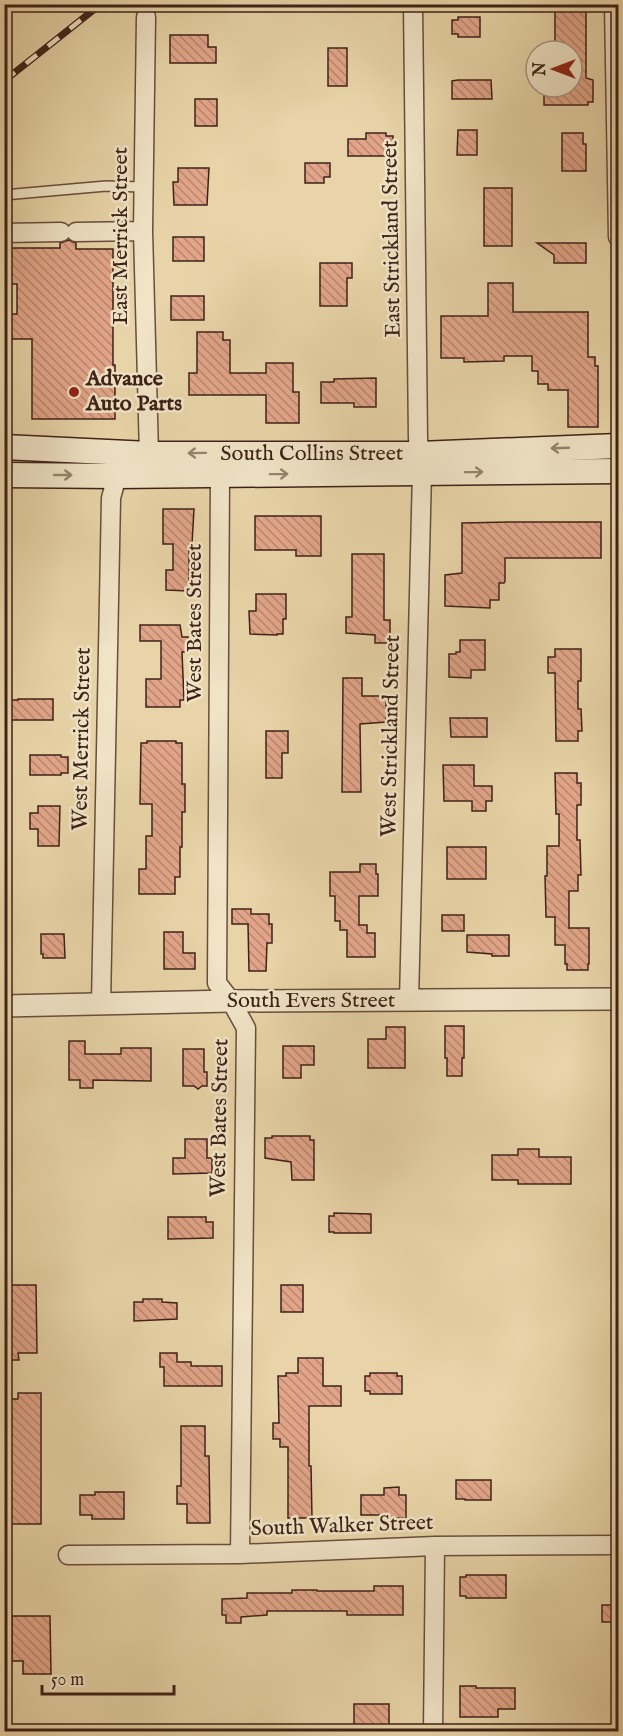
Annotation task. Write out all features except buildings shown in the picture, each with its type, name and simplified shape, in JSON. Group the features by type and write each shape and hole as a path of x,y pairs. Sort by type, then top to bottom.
{"main road":[{"name":"South Collins Street","path":"4,475 220,475 420,463 618,446"},
{"name":"South Collins Street","path":"4,447 618,471"},
{"path":"4,454 36,448"}],"street":[{"name":"East Strickland Street","path":"413,4 420,463"},
{"path":"614,4 618,237"},
{"name":"East Merrick Street","path":"146,17 143,231 149,454"},
{"path":"4,233 143,231"},
{"name":"West Strickland Street","path":"409,1001 420,463"},
{"name":"West Bates Street","path":"220,475 216,983 231,1001 246,1028 240,1554"},
{"name":"West Merrick Street","path":"101,1004 111,498 117,476"},
{"name":"South Evers Street","path":"4,1006 231,1001 618,999"},
{"name":"South Walker Street","path":"68,1555 240,1554 435,1546 618,1545"},
{"path":"433,1731 435,1546"}],"lane":[{"path":"4,195 106,186 144,187"}],"railway":[{"path":"4,81 101,4"}],"place":[{"name":"Advance Auto Parts","path":"74,392"}]}
